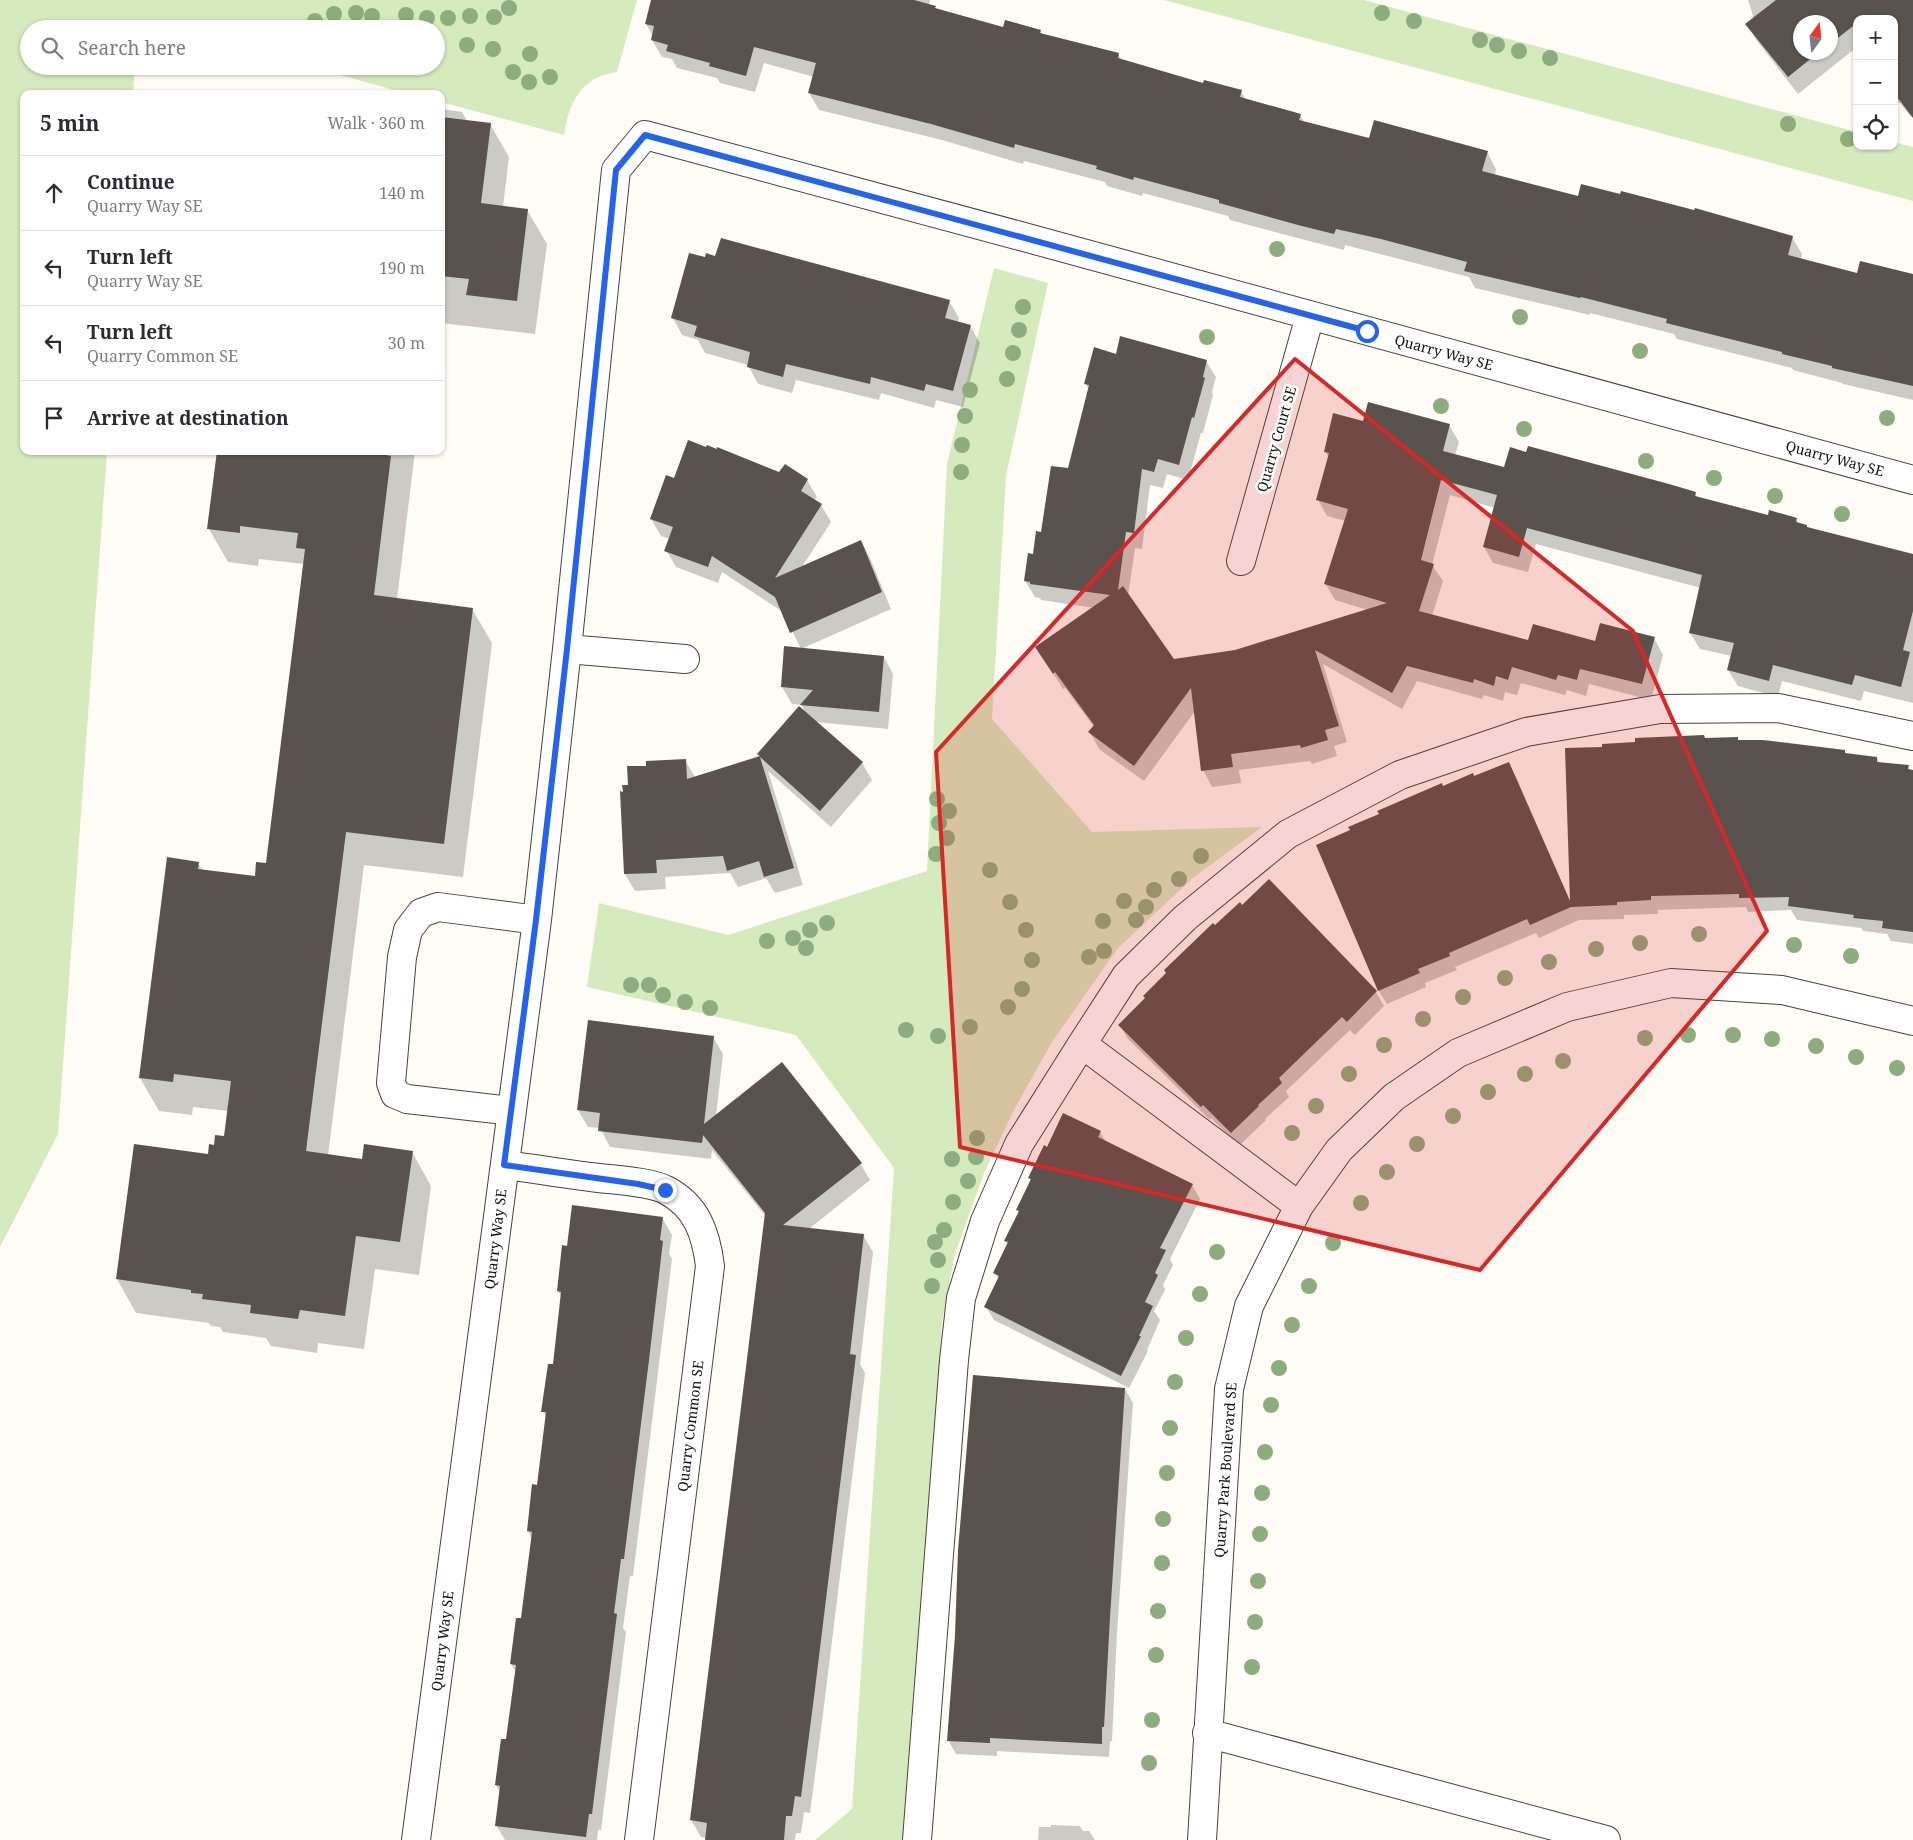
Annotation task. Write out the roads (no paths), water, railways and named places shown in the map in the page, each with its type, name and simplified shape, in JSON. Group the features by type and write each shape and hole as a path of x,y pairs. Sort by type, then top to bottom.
{"street":[{"name":"Quarry Way SE","path":"424,1838 504,1165 536,920 567,649 616,170 645,135 1024,236 1913,480"},
{"name":"Quarry Court SE","path":"1241,561 1310,316"},
{"path":"567,649 685,659"},
{"path":"917,1840 954,1360 961,1298 985,1221 1019,1144 1126,976 1185,918 1288,834 1400,775 1526,732 1660,709 1778,708 1913,736"},
{"path":"512,1110 407,1099 395,1094 391,1083 402,957 408,930 421,913 438,907 536,920"},
{"name":"Quarry Park Boulevard SE","path":"1202,1840 1228,1389 1249,1306 1299,1206 1339,1150 1394,1097 1458,1053 1567,1007 1671,983 1782,990 1913,1021"},
{"path":"1082,1044 1299,1206"},
{"name":"Quarry Common SE","path":"504,1165 638,1184 665,1190 681,1201 697,1218 707,1242 710,1266 640,1840"},
{"path":"1207,1733 1606,1840"}]}
